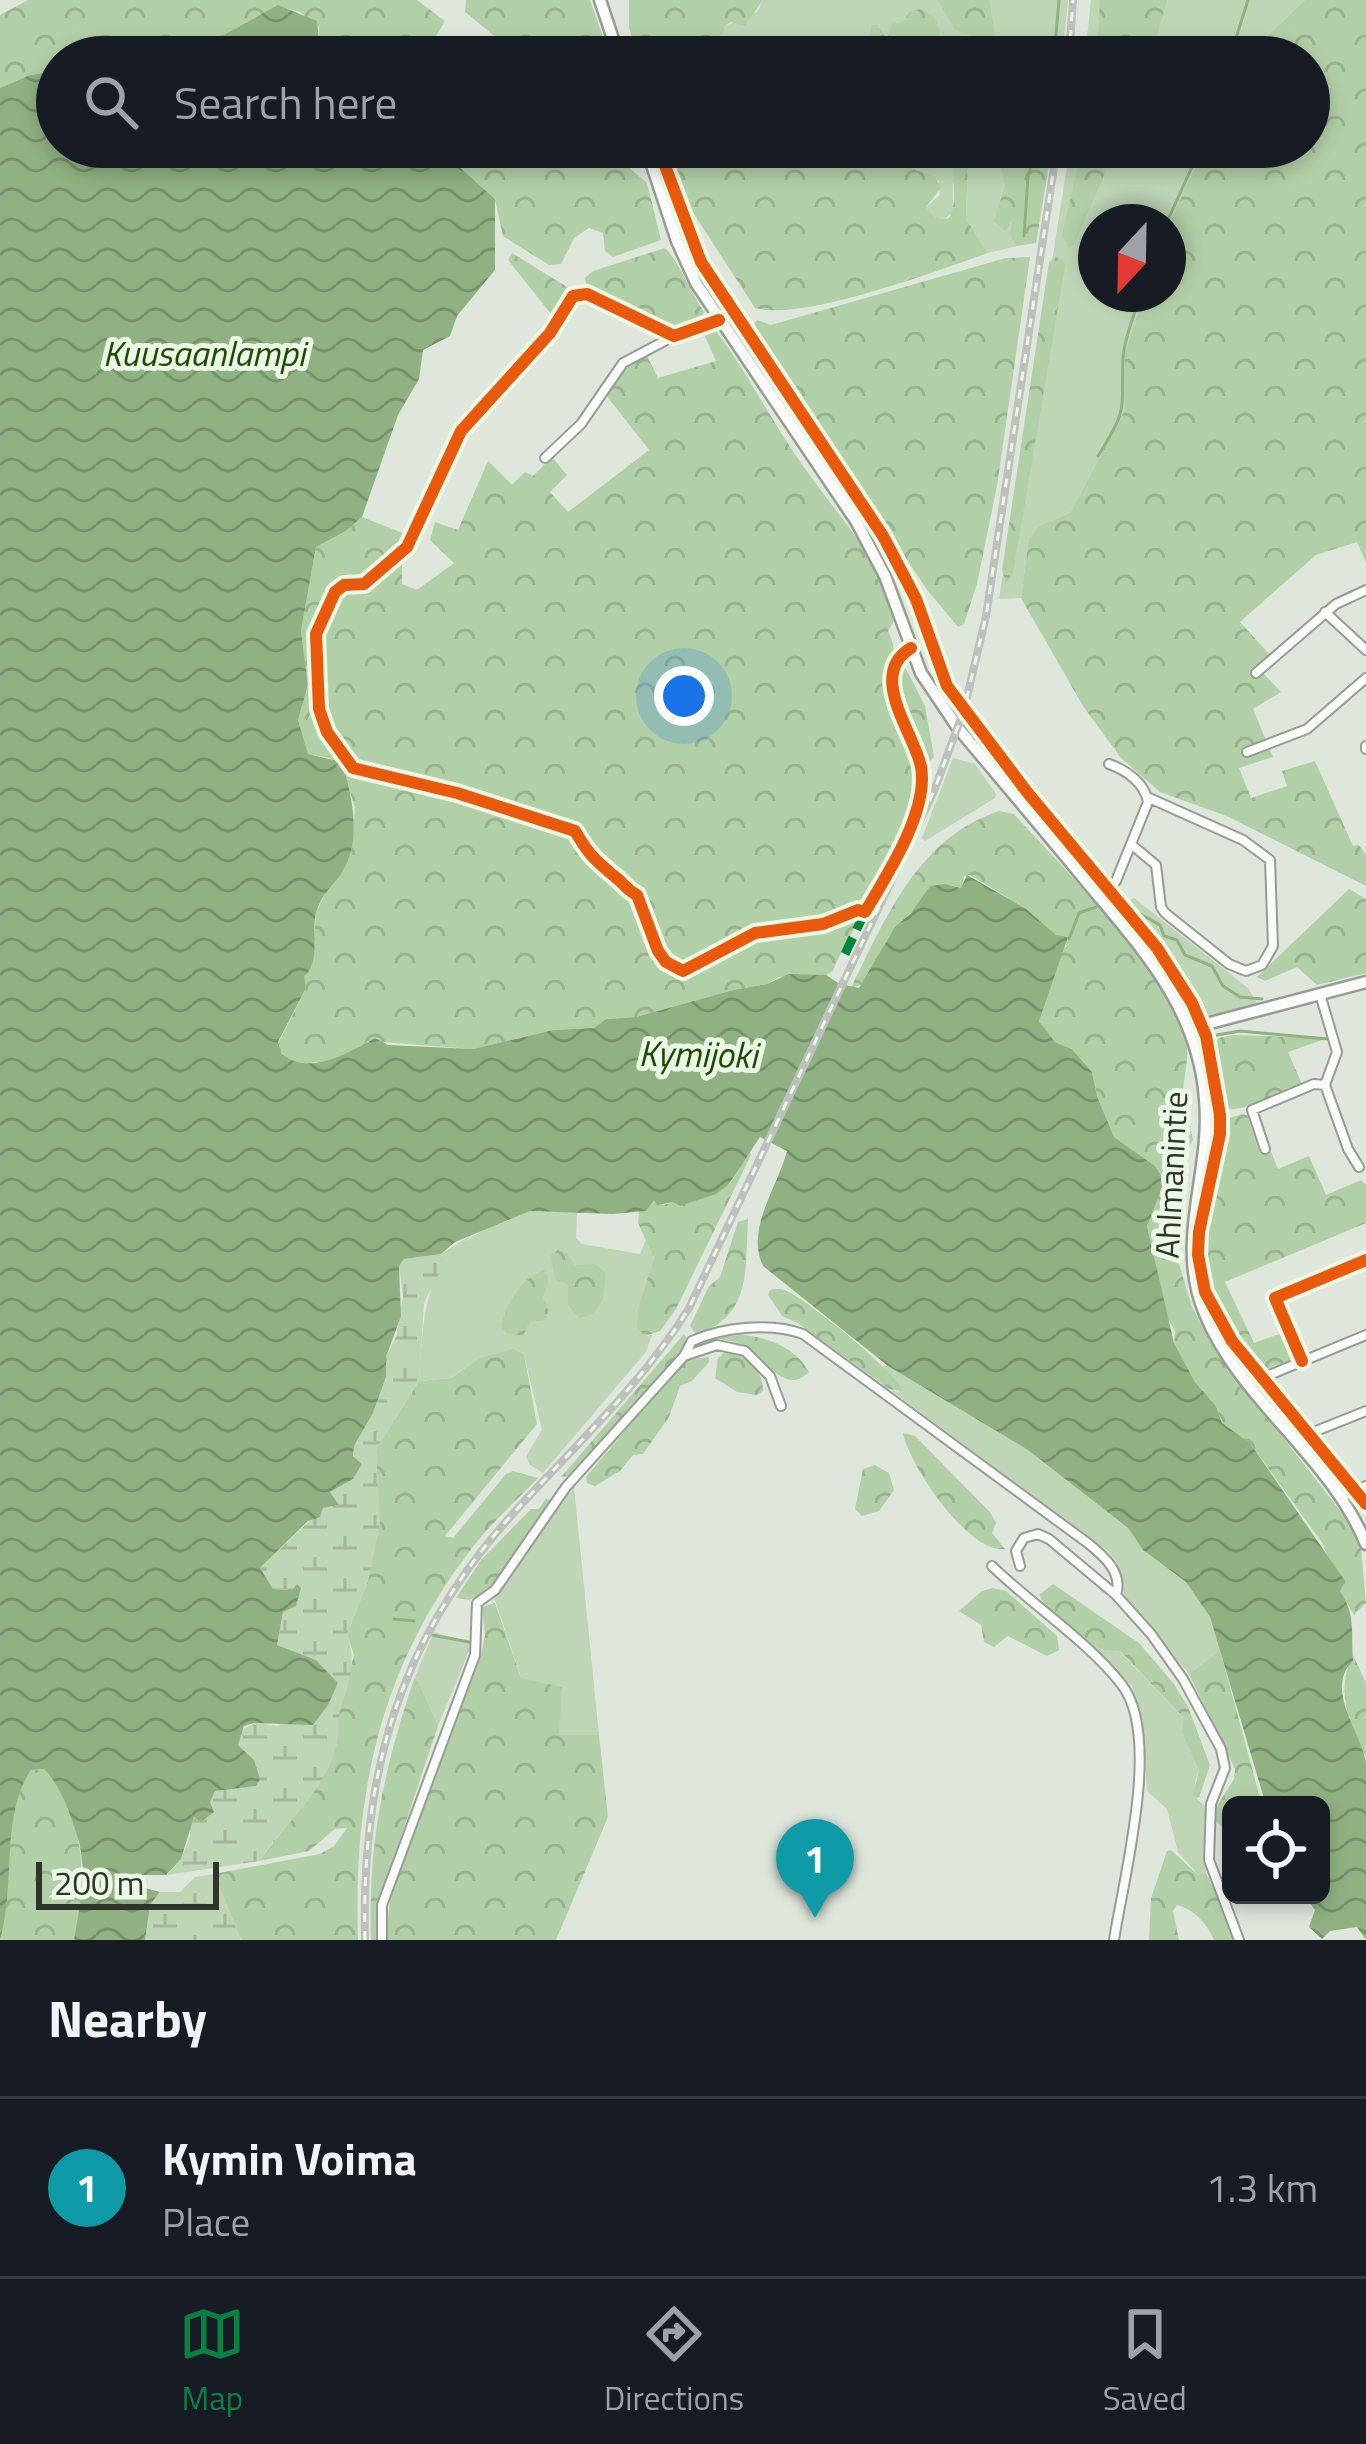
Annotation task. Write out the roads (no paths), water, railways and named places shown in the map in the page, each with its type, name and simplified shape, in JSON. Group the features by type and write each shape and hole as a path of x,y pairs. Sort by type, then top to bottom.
{"street":[{"path":"600,0 612,36"},
{"name":"Ahlmanintie","path":"653,168 681,252 719,320 856,521 884,575 926,681 958,728 1162,974 1191,1028 1201,1062 1206,1112 1192,1223 1194,1280 1215,1335 1341,1497 1366,1544"},
{"path":"412,534 460,430 550,333 573,296 580,293 674,336"},
{"path":"544,458 581,424 623,364 674,336 719,320"},
{"path":"1256,673 1325,612 1366,590"},
{"path":"1325,612 1366,650"},
{"path":"865,912 896,860 922,783 918,754 894,700 898,664 911,648"},
{"path":"1247,752 1307,729 1366,677"},
{"path":"1109,764 1123,769 1147,797 1243,840 1270,860 1273,946 1262,965 1246,971 1229,964 1165,914 1156,866 1132,845"},
{"path":"1099,896 1116,881 1147,797"},
{"path":"1191,1028 1366,982"},
{"path":"1320,994 1337,1052 1325,1085"},
{"path":"1265,1149 1252,1111 1314,1084 1325,1085"},
{"path":"1325,1085 1359,1167"},
{"path":"1259,1304 1366,1260"},
{"path":"1275,1298 1303,1361"},
{"path":"382,1940 382,1905 475,1655 477,1603 494,1590 566,1486 684,1356 692,1341 716,1332 774,1327 803,1334 1089,1544 1111,1564 1119,1586 1116,1595"},
{"path":"1250,1383 1366,1335"},
{"path":"684,1356 717,1345 745,1351 770,1376 781,1406"},
{"path":"1296,1439 1366,1411"},
{"path":"1341,1497 1366,1486"},
{"path":"1020,1566 1019,1543 1038,1534 1116,1595 1174,1665 1221,1749 1225,1768 1211,1804 1208,1860 1239,1940"},
{"path":"992,1567 1110,1671 1131,1700 1137,1819 1114,1940"}],"water":[{"path":"278,5 317,21 319,36 222,36"},
{"path":"36,74 36,168 460,168 495,199 495,270 457,316 450,336 423,350 419,379 398,415 362,517 316,547 301,631 308,685 298,720 308,754 342,762 354,833 348,861 316,913 314,956 304,976 306,988 278,1042 282,1054 317,1063 375,1038 388,1045 473,1049 553,1030 594,1028 606,1019 636,1017 767,984 789,974 826,975 859,988 895,927 930,886 961,888 967,875 1025,908 1056,935 1068,937 1039,1021 1055,1042 1072,1049 1092,1072 1114,1137 1155,1166 1165,1181 1147,1226 1174,1343 1195,1382 1216,1406 1222,1423 1250,1443 1345,1581 1340,1591 1351,1616 1353,1661 1345,1672 1343,1698 1366,1763 1366,1940 1357,1927 1330,1931 1322,1939 1309,1927 1315,1910 1311,1904 1330,1904 1330,1796 1263,1796 1210,1617 1186,1582 1143,1550 1128,1528 1028,1450 888,1366 763,1266 758,1252 760,1223 787,1151 760,1137 729,1184 716,1194 680,1206 673,1202 657,1205 654,1200 646,1211 530,1211 455,1242 441,1254 404,1259 399,1266 401,1316 386,1357 386,1377 354,1446 353,1456 362,1464 353,1479 330,1492 339,1505 323,1508 320,1517 308,1521 260,1568 273,1589 292,1590 297,1584 301,1588 296,1606 283,1612 277,1645 316,1660 338,1683 328,1705 313,1725 244,1726 238,1745 254,1760 260,1779 256,1786 215,1791 210,1802 214,1812 201,1822 194,1817 181,1859 166,1875 126,1875 131,1884 160,1892 150,1905 145,1940 74,1940 88,1879 79,1842 56,1785 44,1769 31,1770 15,1808 0,1940 0,88"}],"waterway":[{"path":"1056,36 1059,0"},
{"path":"1237,36 1248,0"},
{"path":"1024,236 1031,168"},
{"path":"1175,204 1191,168"},
{"path":"1098,456 1119,417 1124,350 1135,312"},
{"path":"1069,939 1079,913 1096,907"},
{"path":"1128,907 1160,925 1164,936 1177,940 1185,955 1212,966 1223,986 1240,997 1262,999"},
{"path":"1211,1036 1240,1031 1328,1039"},
{"path":"394,1619 414,1621"},
{"path":"432,1635 469,1642"}],"railway":[{"path":"1070,36 1073,0"},
{"path":"365,1940 370,1822 394,1714 414,1662 471,1564 627,1391 689,1308 934,791 964,710 986,616 1054,168"}],"place":[{"name":"Kymin Voima","path":"815,1918"}],"water label":[{"name":"Kuusaanlampi","path":"204,353"},
{"name":"Kymijoki","path":"698,1054"}]}
